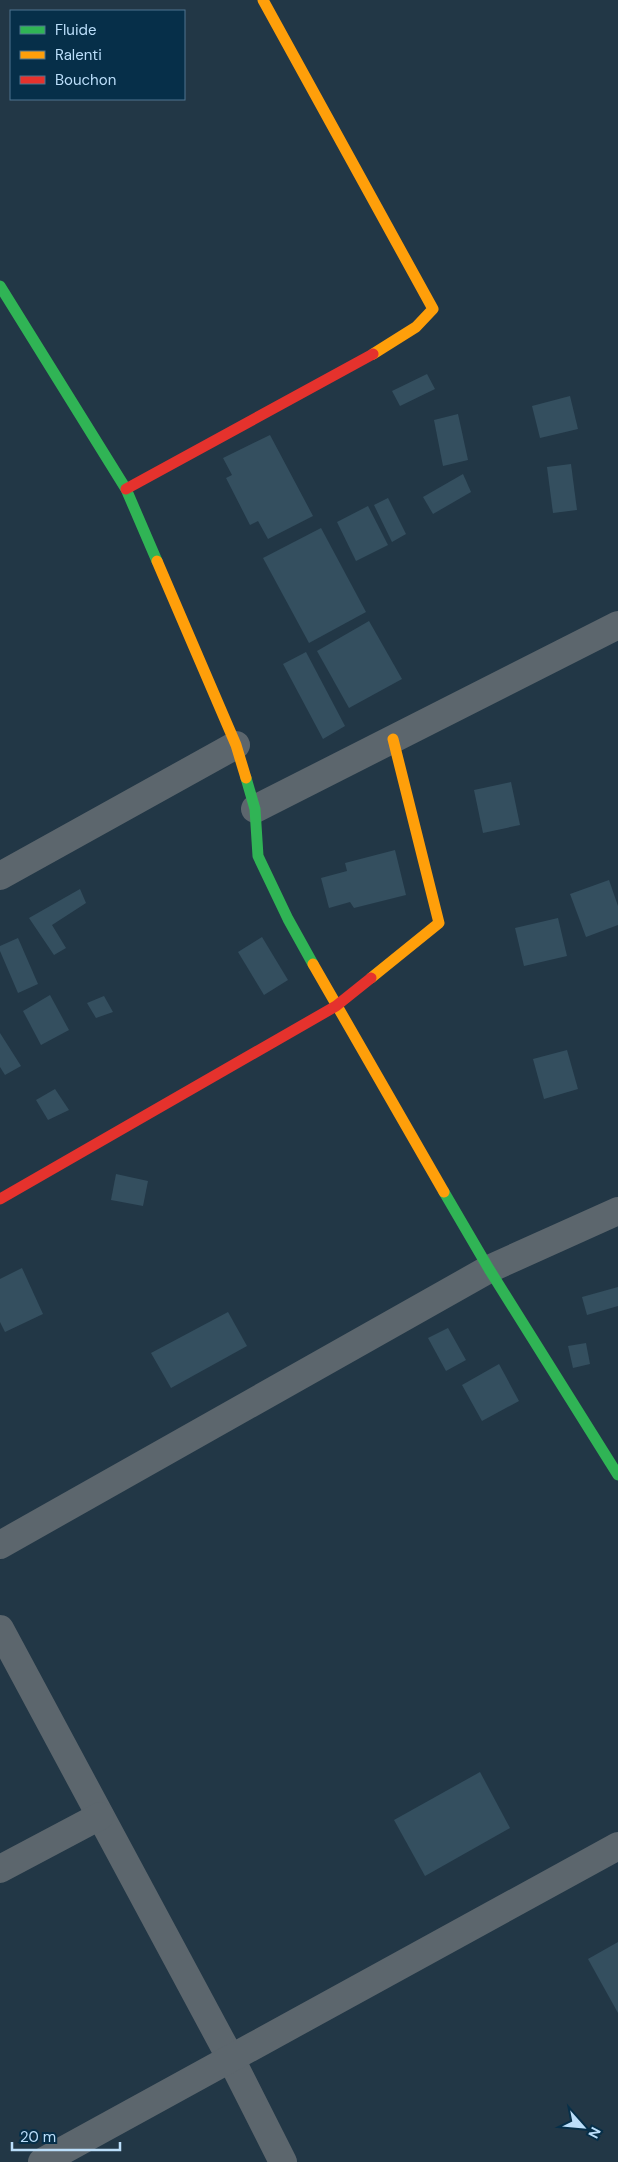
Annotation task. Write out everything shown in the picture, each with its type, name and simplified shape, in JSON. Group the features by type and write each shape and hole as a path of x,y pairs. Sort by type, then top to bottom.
{"street":[{"path":"126,489 393,343 416,327 433,309 262,0"},
{"path":"0,286 126,489 236,746 255,809 258,856 288,919 336,1006 490,1269 618,1475"},
{"path":"255,809 618,625"},
{"path":"0,1198 336,1006 439,923 393,739"},
{"path":"0,876 236,746"},
{"path":"0,1545 490,1269 618,1211"},
{"path":"0,1628 231,2059 283,2162"},
{"path":"0,1869 100,1816"},
{"path":"42,2162 618,1846"}],"building":[{"path":"427,374 435,389 400,406 392,391"},
{"path":"570,396 578,429 540,438 532,406"},
{"path":"458,414 468,460 443,466 434,420"},
{"path":"270,435 313,516 268,539 258,521 250,525 226,478 232,475 223,458"},
{"path":"571,464 577,510 553,513 547,467"},
{"path":"463,474 471,492 433,514 423,497"},
{"path":"388,498 406,534 392,542 374,505"},
{"path":"368,506 388,545 356,561 337,522"},
{"path":"321,528 366,612 309,643 263,558"},
{"path":"369,621 402,679 349,708 317,651"},
{"path":"306,652 345,726 323,739 283,664"},
{"path":"511,782 520,825 483,833 474,790"},
{"path":"395,850 406,895 354,908 350,902 329,908 321,878 347,871 345,863"},
{"path":"609,880 618,906 618,925 586,937 570,894"},
{"path":"80,889 86,903 52,925 66,948 54,955 29,918"},
{"path":"558,918 567,956 524,966 515,928"},
{"path":"262,937 288,980 264,995 238,952"},
{"path":"18,938 38,984 18,993 0,951 0,946"},
{"path":"50,995 69,1030 41,1045 23,1011"},
{"path":"104,996 113,1012 96,1018 87,1003"},
{"path":"0,1033 21,1066 5,1075 0,1067"},
{"path":"567,1050 578,1089 544,1099 533,1059"},
{"path":"55,1089 69,1110 48,1120 36,1100"},
{"path":"116,1174 148,1181 143,1206 111,1200"},
{"path":"22,1268 43,1314 5,1332 0,1322 0,1279"},
{"path":"618,1287 618,1306 587,1315 582,1297"},
{"path":"228,1312 247,1346 171,1388 151,1353"},
{"path":"448,1328 466,1360 446,1371 428,1338"},
{"path":"586,1343 590,1364 573,1368 568,1346"},
{"path":"499,1364 519,1401 482,1421 462,1385"},
{"path":"480,1772 510,1828 425,1876 394,1820"},
{"path":"618,1942 618,2013 588,1959"}],"traffic: fast":[{"path":"0,286 126,489 157,561"},
{"path":"246,778 255,809 258,856 288,919 313,964"},
{"path":"444,1192 489,1269 618,1475"}],"traffic: slow":[{"path":"263,0 433,309 416,327 373,354"},
{"path":"157,561 236,745 246,778"},
{"path":"371,978 439,923 393,739"},
{"path":"313,964 444,1192"}],"traffic: jam":[{"path":"126,489 373,354"},
{"path":"0,1199 336,1006 371,978"}]}
